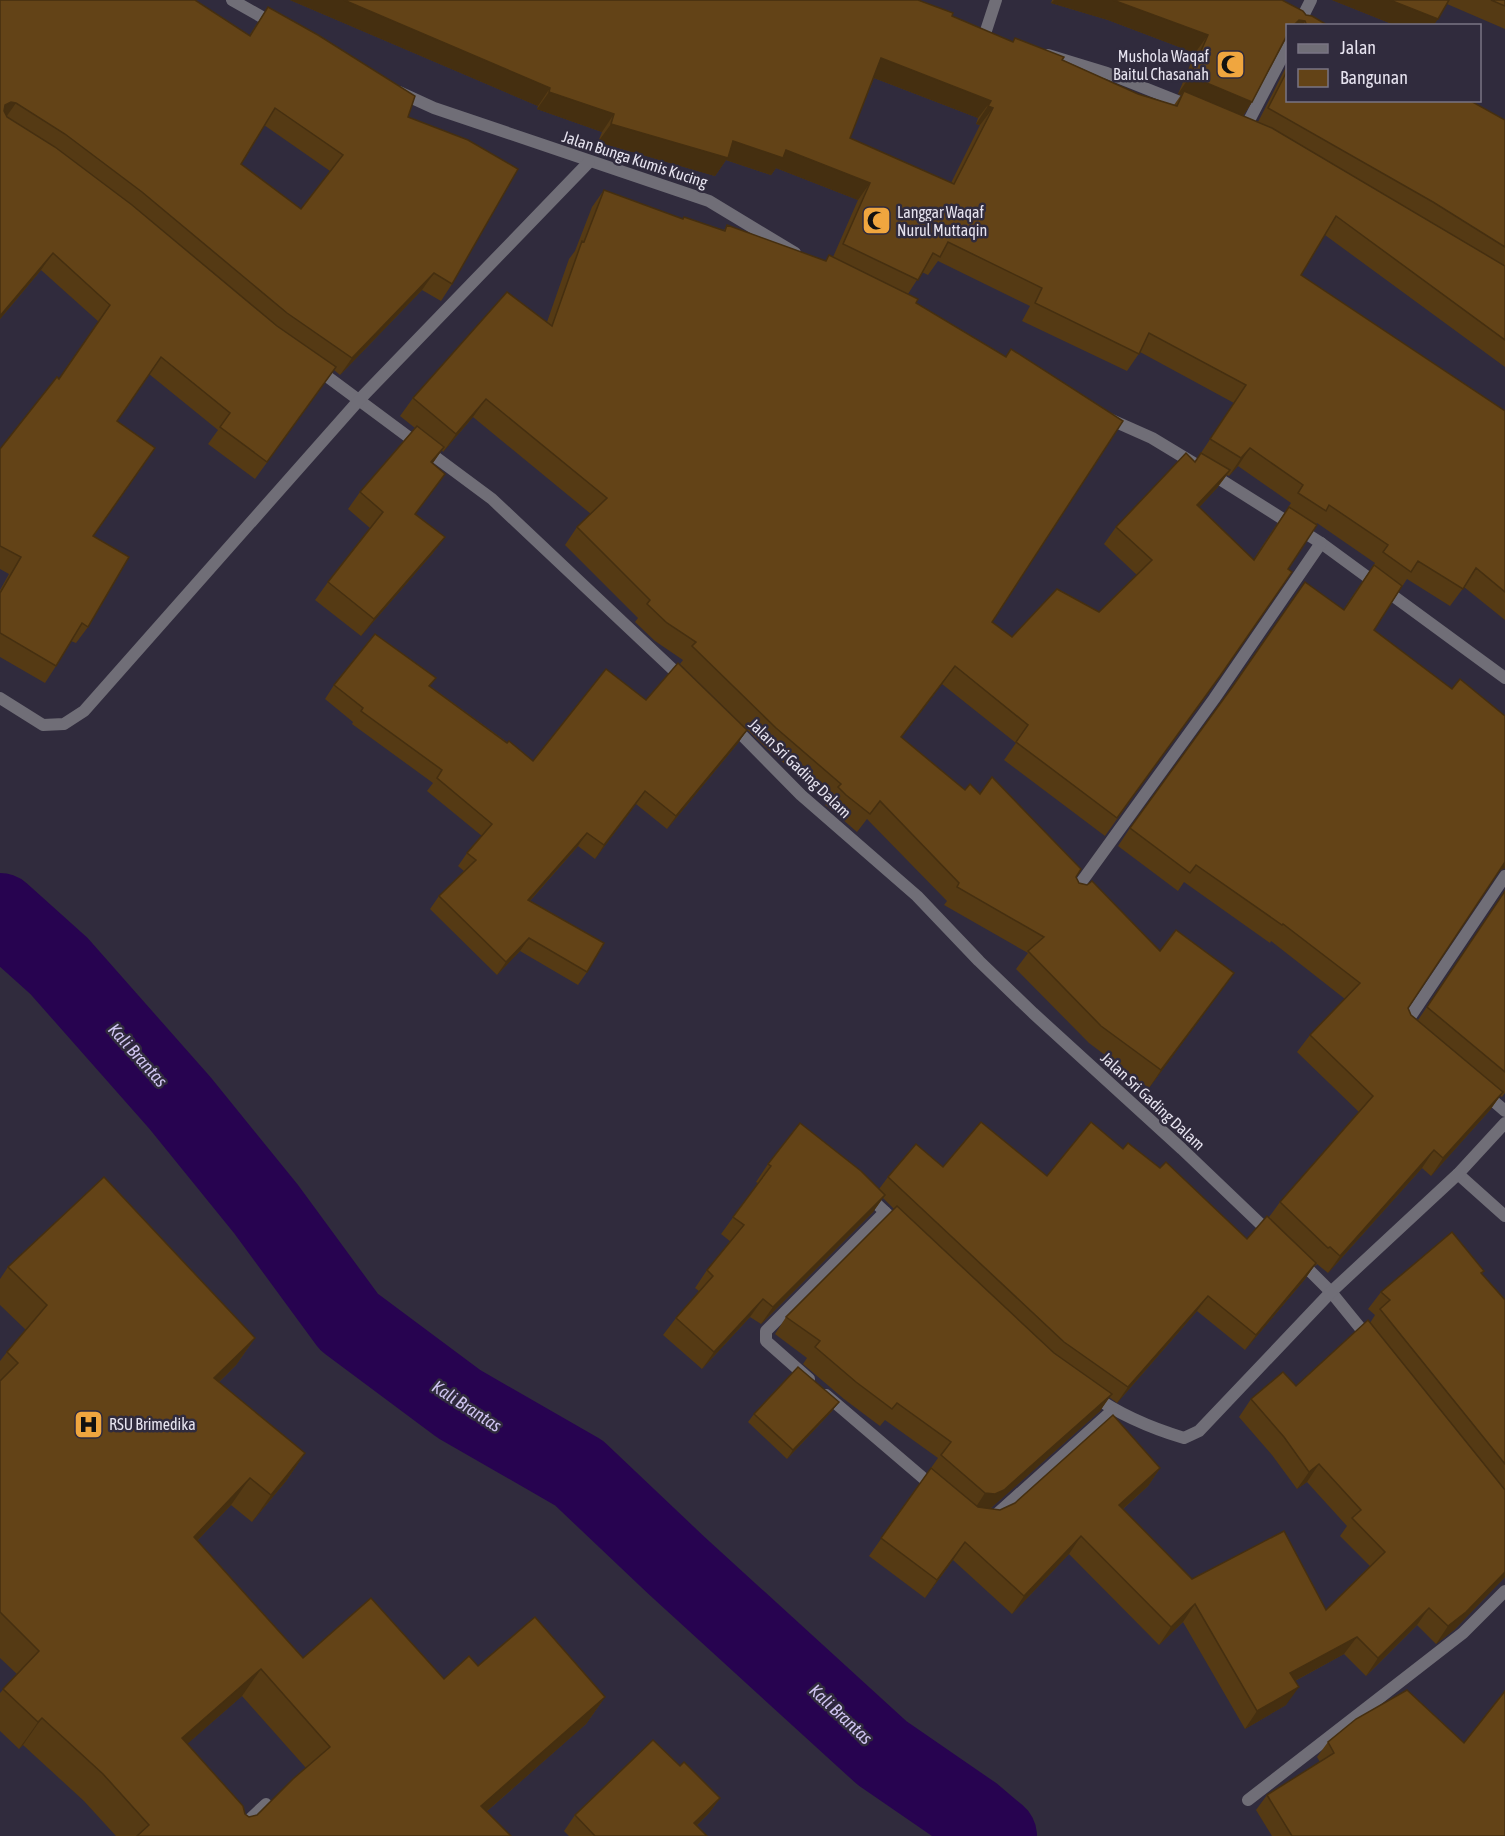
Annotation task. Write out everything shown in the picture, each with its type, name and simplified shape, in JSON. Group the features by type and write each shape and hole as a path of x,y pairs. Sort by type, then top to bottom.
{"street":[{"path":"231,0 289,32"},
{"path":"982,42 996,0"},
{"path":"1299,24 1311,0"},
{"path":"1243,130 1286,48"},
{"path":"1034,52 1107,73 1202,112"},
{"name":"Jalan Bunga Kumis Kucing","path":"387,86 434,108 709,201 789,250 810,260"},
{"path":"0,698 43,725 64,724 84,711 360,399 590,162"},
{"path":"306,361 492,498 693,688"},
{"path":"1100,415 1152,438 1321,543 1505,678"},
{"path":"1072,895 1214,699 1321,543"},
{"name":"Jalan Sri Gading Dalam","path":"726,720 801,795 917,896 1033,1013 1173,1141 1331,1292 1381,1354"},
{"path":"1413,1034 1404,1026 1505,876"},
{"path":"1491,897 1505,906"},
{"path":"1478,1088 1505,1111"},
{"path":"1085,1390 1113,1410 1165,1433 1184,1438 1199,1431 1331,1292 1458,1174 1505,1123"},
{"path":"1458,1174 1505,1216"},
{"path":"860,1188 910,1236"},
{"path":"885,1212 766,1331 766,1341 942,1494"},
{"path":"977,1519 985,1520 997,1514 1113,1410"},
{"path":"1248,1800 1463,1633 1505,1591"},
{"path":"232,1836 266,1804"}],"building":[{"path":"0,0 195,0 250,36 268,7 318,35 415,96 408,117 468,140 518,169 452,284 434,273 352,358 287,313 142,192 65,134 16,103 11,102 5,105 4,111 7,117 55,147 132,205 277,326 336,367 267,462 220,427 230,413 161,357 117,421 155,448 93,536 129,557 88,627 82,623 56,666 0,633 0,593 21,557 0,546 0,449 57,377 59,379 110,305 53,253 0,316","holes":["275,108 343,155 301,209 241,164"]},
{"path":"344,0 918,0 953,13 952,16 1013,42 1015,38 1064,57 1062,60 1138,94 1177,106 1184,91 1272,128 1505,266 1505,340 1336,216 1301,275 1505,411 1505,592 1476,568 1463,589 1418,561 1411,572 1383,552 1388,545 1329,505 1326,511 1298,493 1303,485 1250,448 1241,458 1210,439 1246,385 1149,333 1139,354 1035,303 1042,288 948,242 940,257 933,253 918,280 843,244 870,183 786,150 783,158 733,141 728,158 611,124 614,114 549,92 550,88","holes":["881,58 991,101 988,106 993,108 954,184 850,138"]},
{"path":"1113,0 1282,0 1326,24 1306,24 1305,21 1299,20 1295,24 1286,24 1286,37 1252,102 1190,76 1208,35"},
{"path":"1390,0 1449,0 1438,19"},
{"path":"1491,0 1505,0 1505,6"},
{"path":"1286,73 1286,102 1473,102 1505,120 1505,247 1433,202 1268,108"},
{"path":"604,190 683,219 684,217 725,231 727,225 826,261 829,255 918,299 916,303 1006,357 1011,349 1123,421 992,622 1012,637 1057,589 1099,612 1152,560 1116,527 1186,453 1195,462 1201,453 1230,470 1197,505 1254,560 1289,507 1317,525 1288,569 1292,572 1117,818 1016,742 1028,725 955,666 901,737 965,790 970,784 980,794 992,777 1081,869 1076,877 1079,883 1087,885 1092,881 1160,951 1176,930 1234,973 1161,1070 1101,1026 1028,951 1044,937 957,887 959,883 880,801 870,814 846,795 838,787 841,784 776,728 692,646 696,642 667,623 647,604 650,600 577,527 607,498 486,399 456,434 413,398 507,292 552,326 582,241 584,242"},
{"path":"417,426 444,447 431,462 445,474 415,514 445,537 374,619 328,582 383,512 360,492"},
{"path":"1374,565 1402,586 1374,630 1452,689 1460,679 1505,716 1505,862 1408,1008 1411,1015 1503,1092 1443,1158 1434,1150 1340,1256 1330,1247 1328,1248 1280,1202 1373,1096 1310,1035 1360,983 1283,924 1196,865 1190,873 1130,828 1305,582 1344,610"},
{"path":"375,634 436,678 429,686 507,743 509,741 533,761 606,669 646,700 678,663 747,730 676,816 645,791 604,845 587,833 528,900 604,943 587,972 529,938 506,962 439,896 476,860 467,853 492,824 437,778 442,770 361,711 363,708 334,685"},
{"path":"1505,891 1505,1072 1427,1007"},
{"path":"981,1122 1047,1176 1091,1122 1123,1149 1128,1143 1160,1168 1166,1162 1247,1239 1267,1216 1316,1263 1256,1335 1208,1296 1128,1387 1064,1342 888,1177 916,1144 943,1167"},
{"path":"800,1123 861,1171 885,1195 773,1307 763,1299 714,1352 676,1318 713,1276 707,1270 744,1225 733,1217 771,1166 768,1164"},
{"path":"104,1177 255,1338 214,1378 305,1453 271,1495 250,1478 194,1537 303,1658 371,1598 444,1679 469,1656 478,1666 535,1617 605,1697 481,1806 511,1836 137,1836 149,1825 103,1774 42,1718 38,1722 3,1689 39,1651 0,1612 0,1381 18,1363 7,1352 47,1305 8,1267","holes":["261,1669 330,1747 293,1779 257,1815 249,1817 245,1814 243,1806 182,1738"]},
{"path":"897,1206 1054,1353 1112,1394 1004,1490 995,1494 985,1493 941,1455 951,1442 897,1403 892,1409 856,1382 815,1347 820,1341 786,1317"},
{"path":"1452,1232 1484,1271 1481,1273 1505,1300 1505,1464 1380,1309 1390,1300 1381,1292"},
{"path":"1368,1320 1505,1490 1505,1572 1466,1612 1448,1626 1429,1608 1378,1658 1357,1637 1290,1673 1299,1687 1257,1711 1195,1604 1171,1627 1081,1536 1024,1596 965,1542 937,1580 881,1538 931,1468 978,1507 1000,1510 1015,1503 1113,1415 1160,1468 1119,1505 1192,1579 1284,1531 1326,1610 1385,1552 1352,1518 1361,1510 1319,1464 1309,1472 1284,1437 1251,1399 1283,1372 1296,1386"},
{"path":"798,1367 839,1402 793,1450 754,1414"},
{"path":"1407,1690 1464,1743 1505,1691 1505,1836 1292,1836 1267,1795 1334,1753 1328,1742 1356,1719"},
{"path":"653,1740 680,1766 684,1762 720,1798 694,1823 707,1836 595,1836 575,1815"}],"waterway":[{"name":"Kali Brantas","path":"0,913 59,966 180,1103 266,1209 349,1322 459,1404 579,1473 882,1753 972,1815 997,1836"}],"place":[{"name":"Mushola Waqaf Baitul Chasanah","path":"1230,65"},
{"name":"Langgar Waqaf Nurul Muttaqin","path":"876,221"},
{"name":"RSU Brimedika","path":"88,1424"}]}
